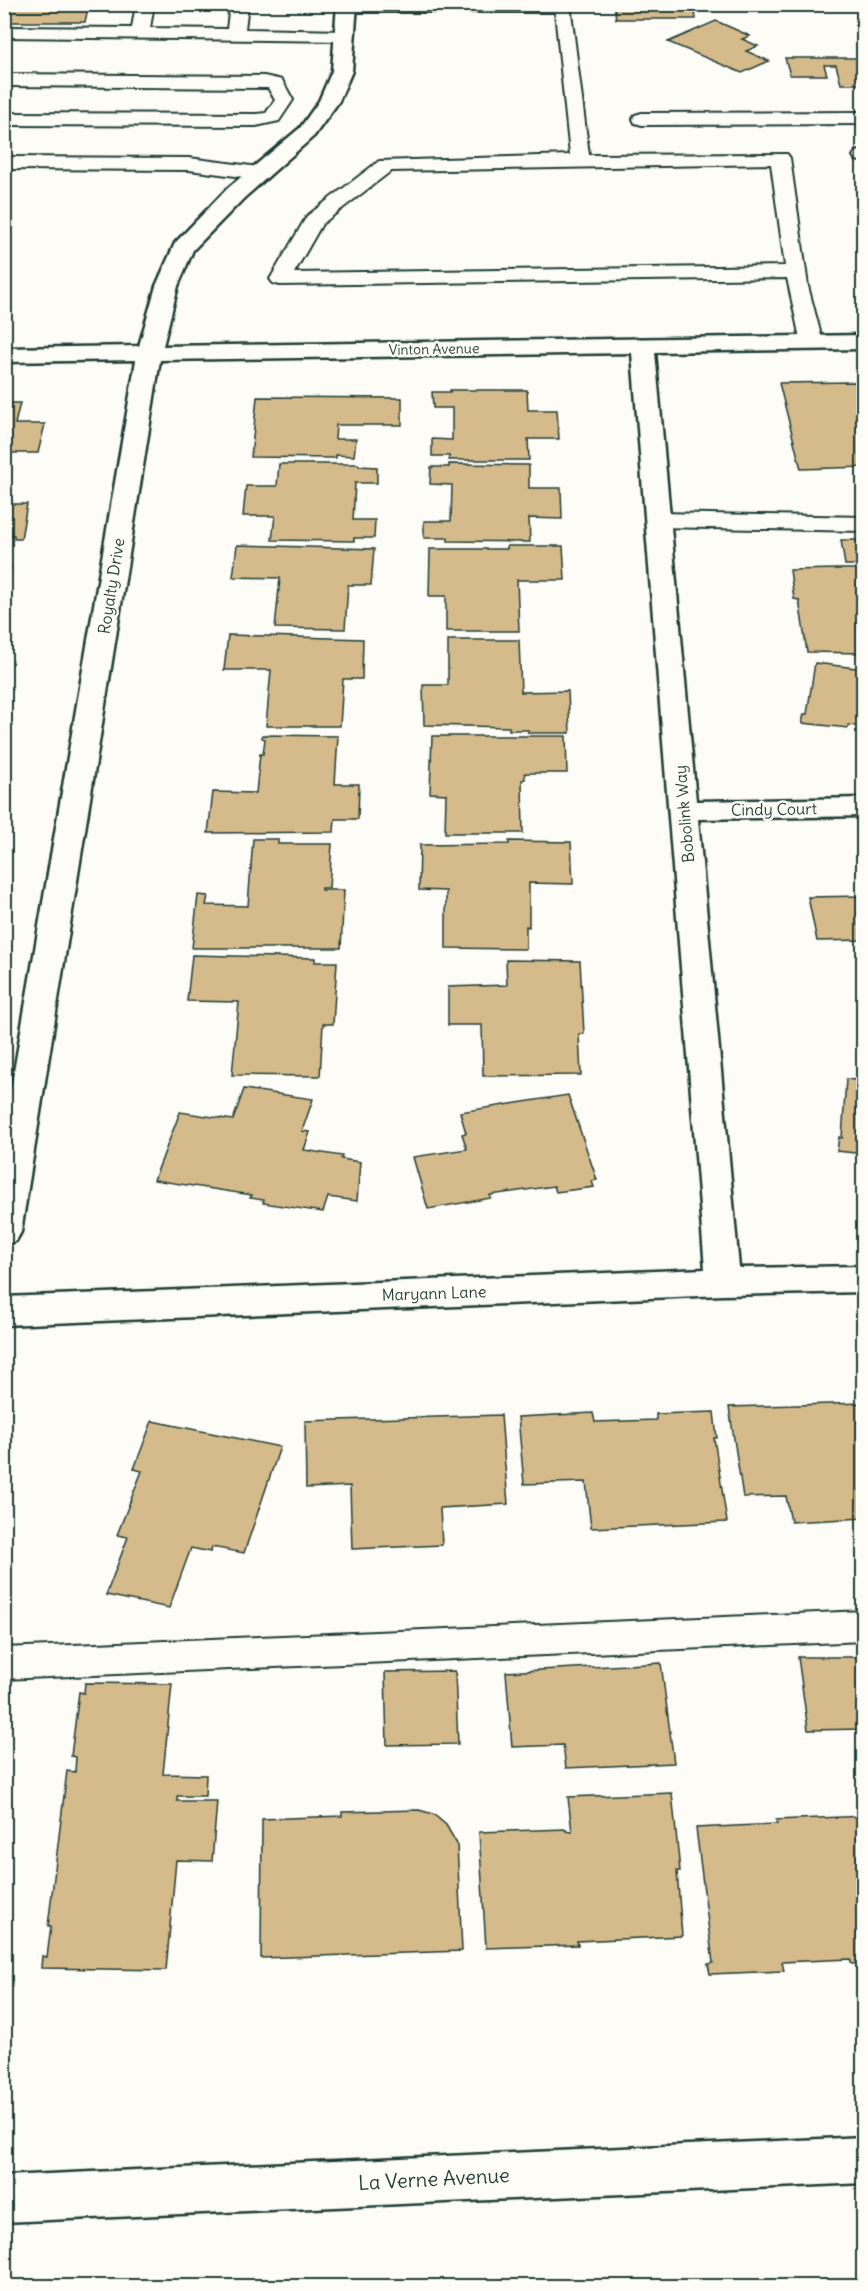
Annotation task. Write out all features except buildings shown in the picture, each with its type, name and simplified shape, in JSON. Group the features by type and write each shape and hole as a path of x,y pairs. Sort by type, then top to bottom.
{"street":[{"name":"Royalty Drive","path":"4,1232 149,353 167,286 183,248 237,193 307,132 329,101 342,71 347,6"},
{"name":"Vinton Avenue","path":"4,355 864,342"},
{"name":"Bobolink Way","path":"643,346 723,1282"},
{"name":"Cindy Court","path":"684,810 864,807"},
{"name":"Maryann Lane","path":"4,1311 723,1282 864,1279"},
{"name":"La Verne Avenue","path":"4,2199 864,2160"}],"lane":[{"path":"140,34 144,4"},
{"path":"235,35 239,4"},
{"path":"347,6 563,7 580,161"},
{"path":"4,32 344,36"},
{"path":"4,80 264,82 275,84 284,99 272,117 256,120 4,119"},
{"path":"642,119 864,118"},
{"path":"795,272 280,279 314,220 386,165 780,158 795,272 812,343"},
{"path":"4,163 189,164 259,173"},
{"path":"659,520 864,524"},
{"path":"4,1664 864,1626"}]}
